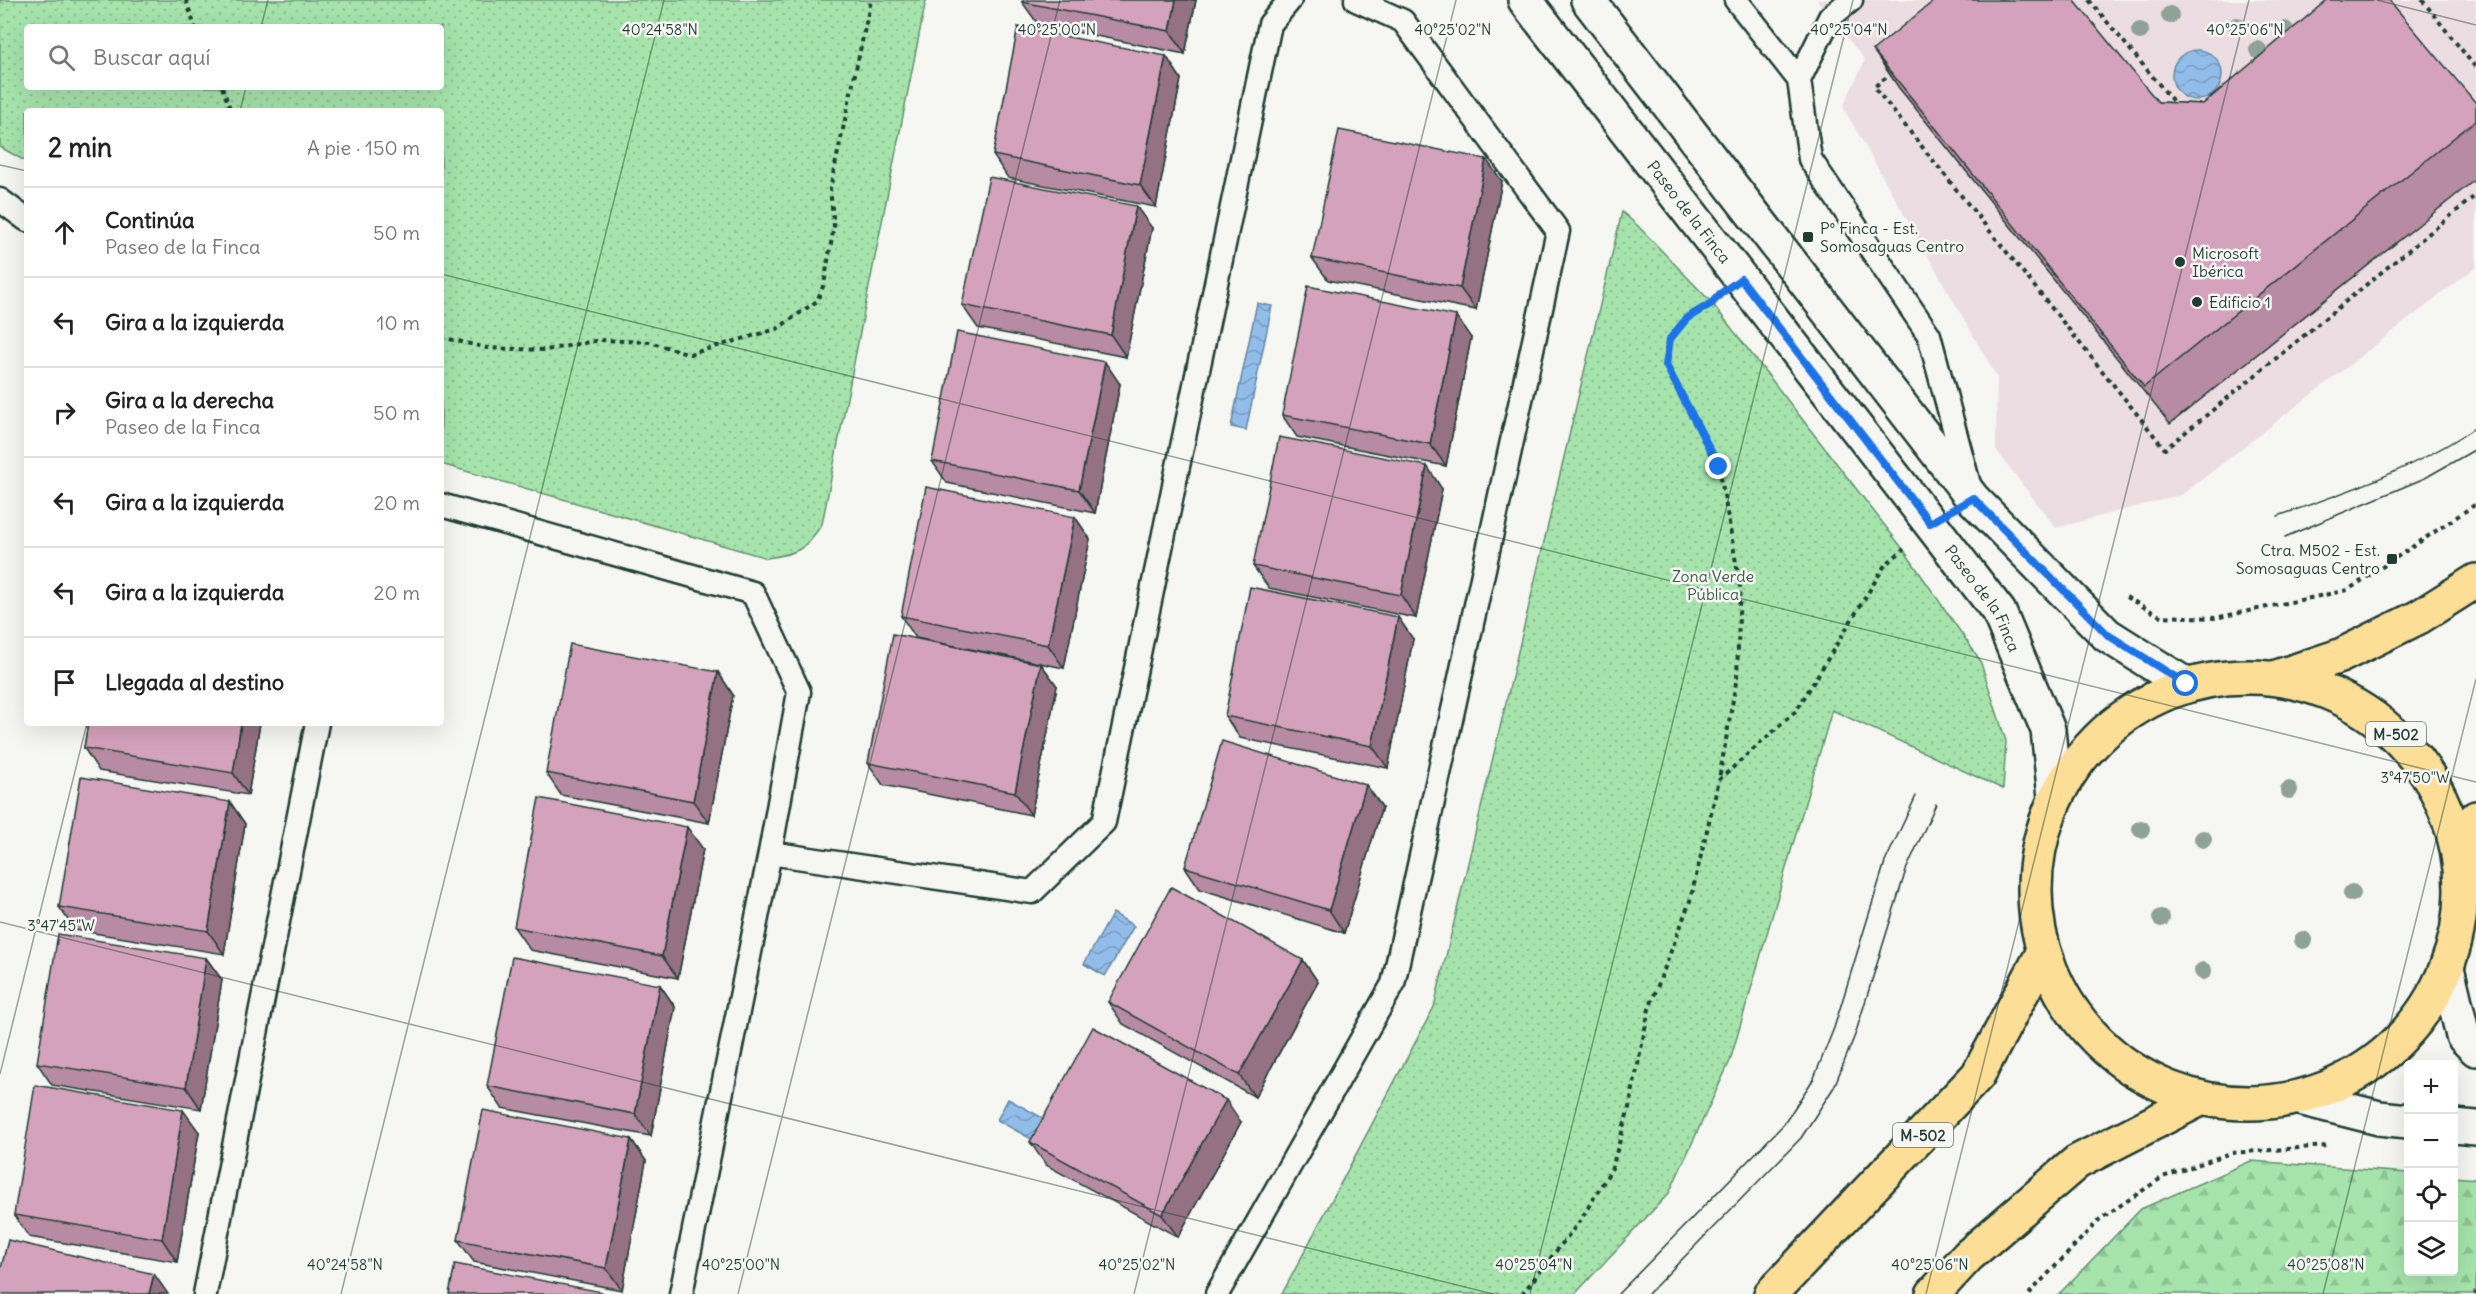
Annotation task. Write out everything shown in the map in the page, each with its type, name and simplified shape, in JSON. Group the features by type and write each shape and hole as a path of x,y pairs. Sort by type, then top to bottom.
{"highway":[{"name":"M-502","path":"2277,677 2340,656 2419,617 2476,581"},
{"name":"M-502","path":"2231,676 2277,677 2341,696 2397,734 2437,788 2459,851 2461,911 2447,968 2413,1027 2362,1071 2300,1098 2250,1104 2200,1099 2148,1080 2103,1047 2067,1004 2043,953 2034,901 2038,848 2055,797 2087,748 2132,709 2186,684 2231,676"},
{"name":"M-502","path":"2459,851 2476,818"},
{"name":"M-502","path":"1771,1294 1978,1075 2043,953"},
{"path":"1933,1294 1968,1256 2077,1162 2200,1099"}],"street":[{"name":"Paseo de la Finca","path":"1525,0 1999,612 2048,730 2055,797"},
{"path":"1588,0 1973,498 2108,635 2186,684"},
{"path":"2447,968 2463,1036 2476,1049"},
{"path":"2300,1098 2379,1118 2404,1120"},
{"path":"2458,1126 2476,1128"}],"lane":[{"path":"770,853 1032,892 1104,822 1270,24 1290,0"},
{"path":"1217,1294 1393,984 1558,231 1403,21 1356,0"},
{"path":"1736,0 1800,80 1810,159 1929,335 1973,498"},
{"path":"1800,80 1830,17 1851,0"},
{"path":"0,200 24,218"},
{"path":"444,507 753,593 800,692 681,1294"},
{"path":"205,1294 316,726"}],"path":[{"path":"186,0 194,24"},
{"path":"444,338 487,348 546,350 600,340 649,342 690,354 777,329 817,301 824,285 834,226 830,189 871,0"},
{"path":"2089,0 2179,109"},
{"path":"2422,0 2476,68"},
{"path":"1901,65 1874,87 2165,449 2476,195"},
{"path":"223,90 230,108"},
{"path":"1522,1294 1580,1221 1612,1168 1630,1104 1649,1009 1690,901 1719,780 1737,677 1740,585 1719,467 1666,365 1670,339 1687,318 1712,303 1720,294 1741,279"},
{"path":"2119,592 2160,616 2215,618 2348,590 2476,504"},
{"path":"1719,780 1796,711 1884,565 1930,523"},
{"path":"2029,1294 2100,1219 2163,1177 2231,1153 2338,1145"}],"shaded area":[{"path":"1817,0 2476,0 2476,267 2183,494 2056,528 1996,450 1997,377 1843,107 1865,60"}],"green space":[{"path":"0,0 926,0 822,524 810,540 799,549 767,558 444,465 444,108 24,108 24,160 0,147"},
{"name":"Zona Verde Pública","path":"1622,212 1712,303 1903,549 1980,660 2006,741 2003,789 1832,710 1730,1061 1669,1193 1575,1294 1282,1294 1434,1007"},
{"path":"2251,1161 2404,1173 2404,1276 2458,1276 2458,1177 2476,1179 2476,1294 2059,1294 2141,1209"}],"water":[{"path":"2192,50 2202,50 2215,57 2222,70 2222,80 2215,93 2202,100 2192,100 2183,96 2176,89 2172,80 2172,70 2176,61 2183,54"},
{"path":"1257,303 1272,306 1246,430 1231,427"},
{"path":"1113,913 1134,926 1105,976 1084,964"},
{"path":"1008,1099 1063,1129 1051,1150 997,1120"}],"building":[{"path":"1023,0 1176,0 1170,31 1022,2"},
{"name":"Edificio 1","path":"1935,0 2074,0 2158,102 2203,104 2327,0 2389,0 2476,103 2476,120 2144,387 1873,50"},
{"path":"1018,27 1166,56 1140,185 993,155"},
{"path":"1339,130 1486,159 1460,288 1312,258"},
{"path":"989,177 1136,206 1111,335 962,305"},
{"path":"1308,286 1456,316 1430,444 1282,415"},
{"path":"957,332 1105,362 1079,490 932,461"},
{"path":"1279,437 1427,466 1401,595 1253,566"},
{"path":"926,487 1075,517 1048,645 901,616"},
{"path":"1250,587 1398,617 1372,746 1225,716"},
{"path":"893,634 1041,664 1015,792 868,763"},
{"path":"570,644 718,672 693,801 546,773"},
{"path":"88,726 241,726 233,773 84,748"},
{"path":"1222,741 1366,785 1329,910 1185,867"},
{"path":"81,777 230,802 208,931 59,907"},
{"path":"539,798 687,827 662,956 514,927"},
{"path":"1171,887 1303,960 1239,1075 1108,1002"},
{"path":"58,934 206,958 186,1087 37,1063"},
{"path":"512,957 660,985 635,1114 487,1086"},
{"path":"1093,1027 1226,1100 1162,1215 1030,1142"},
{"path":"35,1085 183,1110 162,1239 14,1215"},
{"path":"483,1110 631,1139 606,1268 458,1240"},
{"path":"8,1240 154,1274 149,1294 0,1294 0,1272"},
{"path":"455,1264 602,1292 602,1294 449,1294"}],"tram line":[{"path":"2278,516 2405,467 2476,427"},
{"path":"2285,537 2425,478 2476,449"},
{"path":"1618,1294 1784,1124 1814,1078 1834,1028 1885,862 1916,796"},
{"path":"1648,1294 1801,1138 1834,1087 1855,1035 1906,870 1936,804"}],"place":[{"name":"Pº Finca - Est. Somosaguas Centro","path":"1808,237"},
{"name":"Microsoft Ibérica","path":"2180,262"},
{"name":"Edificio 1","path":"2197,302"},
{"name":"Ctra. M502 - Est. Somosaguas Centro","path":"2392,559"}],"route":[{"path":"1719,467 1666,365 1670,339 1687,318 1712,303 1720,294 1741,279 1930,523 1973,498 2108,635 2186,684"}]}
